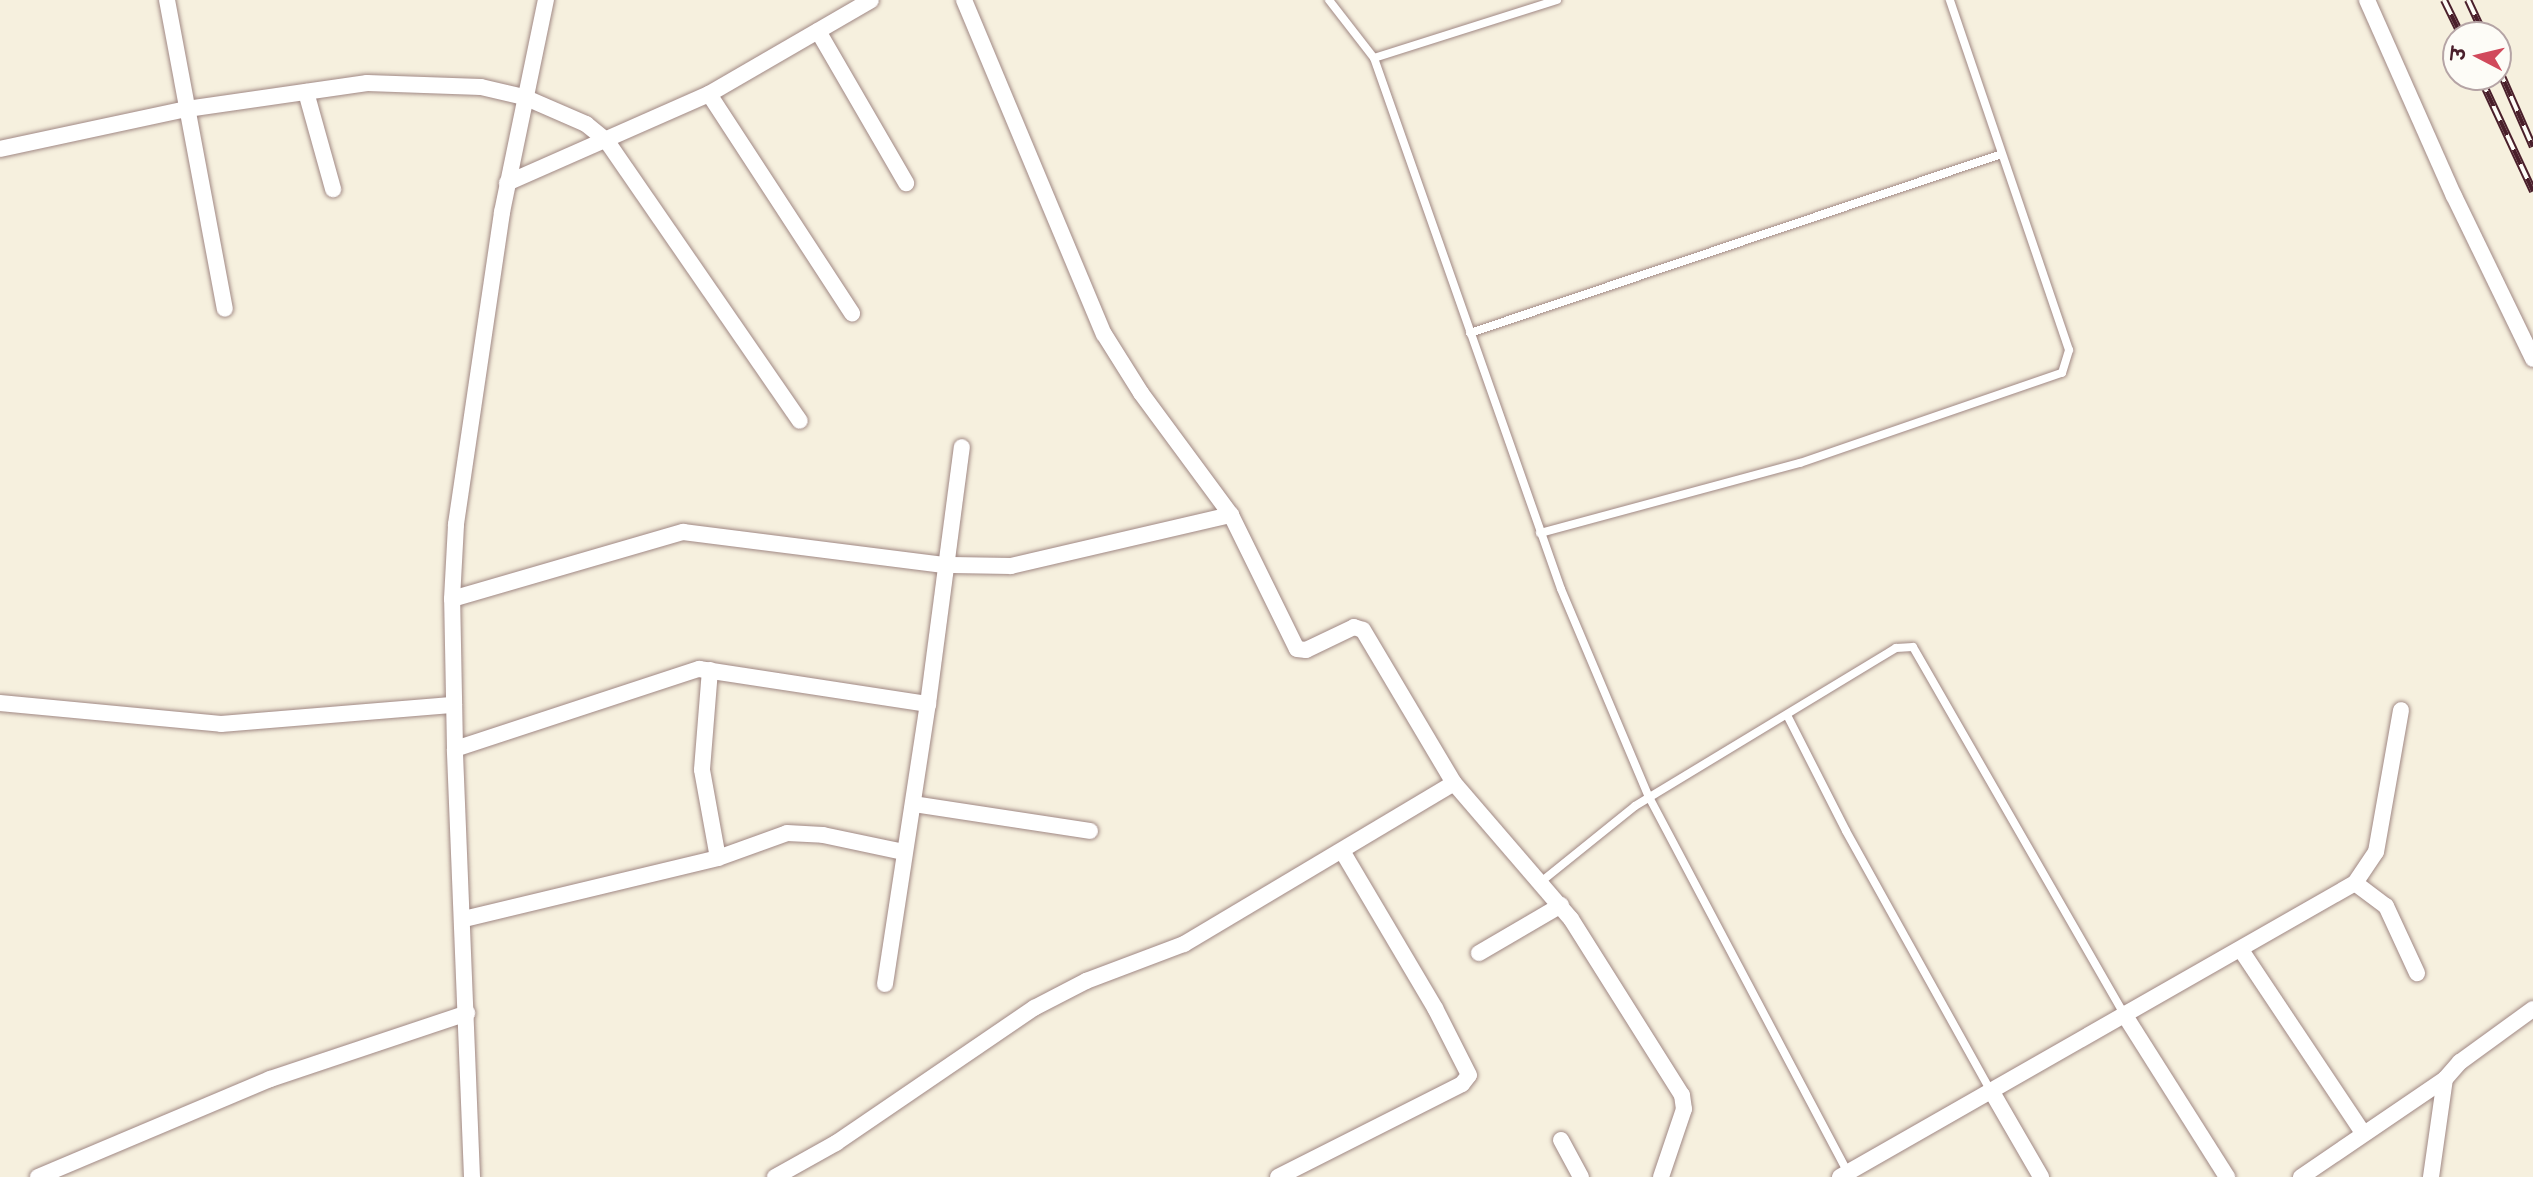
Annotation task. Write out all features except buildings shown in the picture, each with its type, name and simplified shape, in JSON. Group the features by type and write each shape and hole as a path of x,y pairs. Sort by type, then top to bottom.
{"street":[{"path":"167,0 225,309"},
{"path":"472,1177 464,919 455,749 452,599 464,450 508,183 546,0"},
{"path":"508,183 709,94 871,0"},
{"path":"964,0 1104,334 1141,393 1231,515 1297,649 1306,650 1360,627 1454,783 1561,905 1682,1095 1684,1109 1661,1177"},
{"path":"2367,0 2533,359"},
{"path":"818,31 906,183"},
{"path":"0,149 187,109 367,83 481,87 524,97 556,109 606,140 800,421"},
{"path":"306,92 333,189"},
{"path":"709,94 852,313"},
{"path":"885,984 929,704 962,447"},
{"path":"452,599 683,532 946,565 1011,566 1231,515"},
{"path":"455,749 644,684 709,670 929,704"},
{"path":"709,670 702,771 718,858"},
{"path":"0,703 221,724 454,705"},
{"path":"1846,1176 2355,883 2376,852 2401,710"},
{"path":"775,1177 836,1143 1034,1008 1086,981 1184,944 1454,783"},
{"path":"914,804 1090,831"},
{"path":"464,919 718,858 771,838 806,832 904,852"},
{"path":"1278,1177 1462,1084 1469,1075 1342,851"},
{"path":"2355,883 2386,906 2417,973"},
{"path":"1479,953 1561,905"},
{"path":"2241,950 2363,1133"},
{"path":"2301,1177 2445,1079 2460,1062 2533,1009"},
{"path":"38,1177 270,1079 467,1013"},
{"path":"2124,1014 2227,1177"},
{"path":"2431,1177 2445,1079"},
{"path":"1992,1093 2041,1177"},
{"path":"1561,1140 1581,1177"}],"lane":[{"path":"1329,0 1374,58 1540,533 1649,797 1846,1176"},
{"path":"1374,58 1557,0"},
{"path":"1540,533 1800,463 2062,373 2068,350 1950,0"},
{"path":"1471,333 2002,154"},
{"path":"1542,881 1649,797 1896,648 1913,647 2124,1014"},
{"path":"1787,715 1846,831 1992,1093"}],"railway":[{"path":"2444,0 2454,21"},
{"path":"2468,0 2478,21"},
{"path":"2487,91 2533,191"},
{"path":"2508,91 2533,147"}]}
